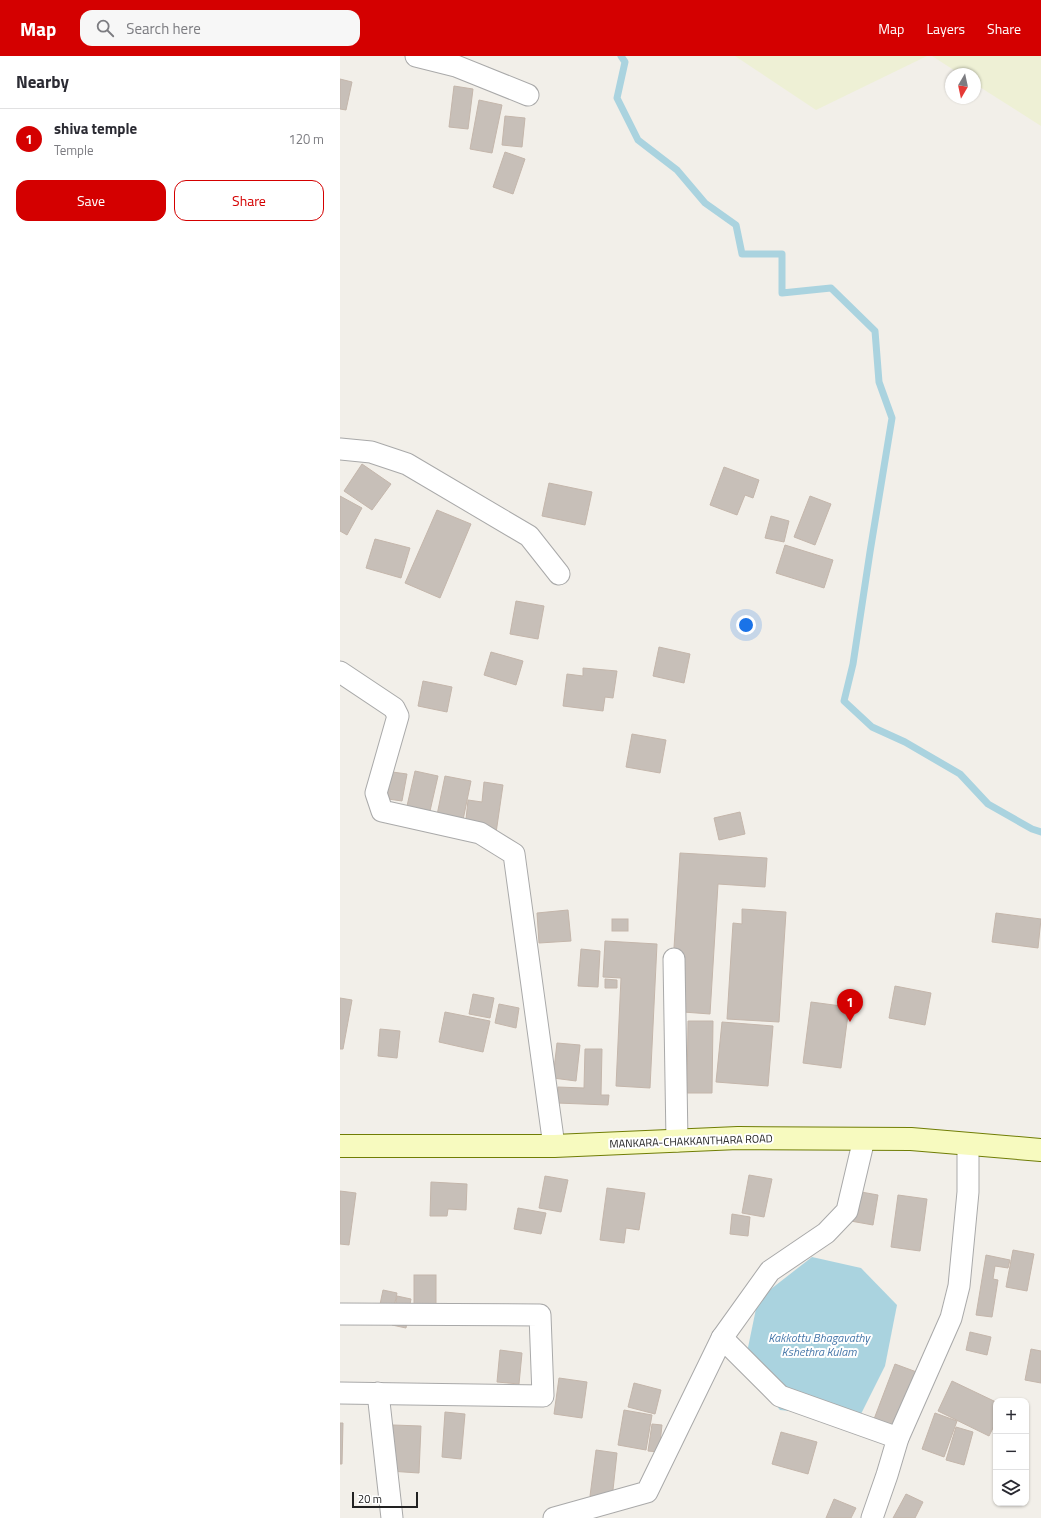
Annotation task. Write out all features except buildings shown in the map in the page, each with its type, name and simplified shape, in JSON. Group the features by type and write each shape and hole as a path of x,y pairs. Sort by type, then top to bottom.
{"main road":[{"name":"MANKARA-CHAKKANTHARA ROAD","path":"340,1146 554,1146 738,1138 911,1139 1041,1150"}],"street":[{"path":"416,56 456,66 528,95"},
{"path":"340,449 371,452 407,464 529,536 559,574"},
{"path":"340,672 394,708 398,716 376,793 382,811 480,833 514,854 554,1146"},
{"path":"674,959 677,1141"},
{"path":"554,1518 647,1492 722,1338 770,1271 826,1233 847,1211 864,1139"},
{"path":"872,1518 898,1438 951,1318 959,1286 968,1192 968,1144"},
{"path":"340,1314 540,1315 543,1396 340,1393"},
{"path":"722,1338 780,1396 898,1438"},
{"path":"378,1393 392,1518"}],"green space":[{"path":"735,56 927,56 816,110"},
{"path":"932,56 1041,56 1041,126 981,88 981,68 951,68"}],"water":[{"name":"Kakkottu Bhagavathy Kshethra Kulam","path":"812,1257 861,1268 897,1305 885,1366 859,1418 780,1410 744,1367 758,1299"}],"waterway":[{"path":"621,56 625,62 617,98 638,140 677,170 705,203 736,225 742,254 782,254 782,293 831,288 875,331 879,382 892,418 853,664 844,701 872,727 905,742 960,774 988,804 1032,829 1041,832"}],"place":[{"name":"shiva temple","path":"850,1022"}]}
